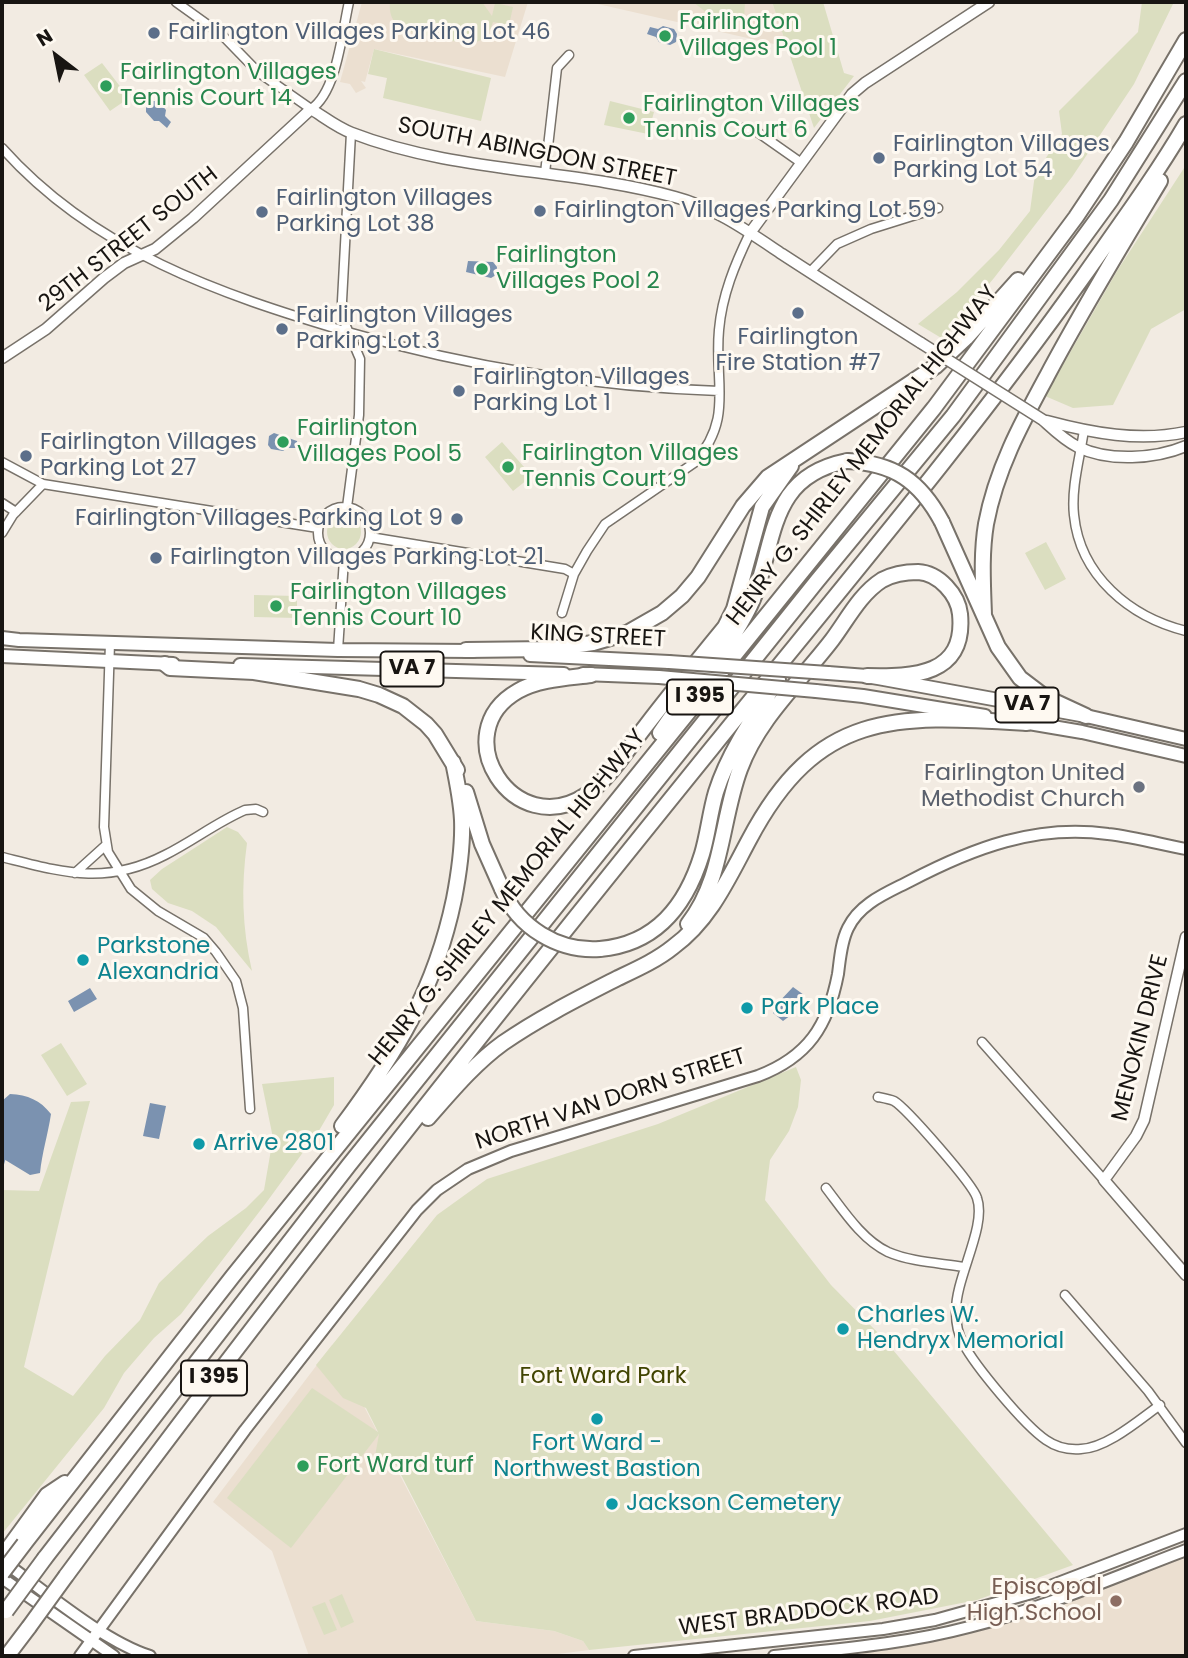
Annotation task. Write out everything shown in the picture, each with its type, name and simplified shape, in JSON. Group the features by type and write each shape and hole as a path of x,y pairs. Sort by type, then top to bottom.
{"highway":[{"name":"HENRY G. SHIRLEY MEMORIAL HIGHWAY","path":"2,1576 19,1542 77,1474 599,820 934,408 1076,217 1186,40"},
{"path":"4,1614 349,1165 817,580 953,416 1111,200 1186,81"},
{"path":"466,650 549,649 610,639 650,620 673,605 691,586 715,553 743,506 768,477 936,366 966,338 1016,284 1148,105"},
{"path":"984,615 982,571 986,525 996,484 1010,445 1083,309 1164,174 1184,128"},
{"name":"I 395","path":"7,1656 184,1417 555,942 941,468 1026,358 1184,128"},
{"path":"591,675 525,688 508,698 492,716 487,736 488,756 496,777 510,793 531,804 555,806 583,797 609,773 725,627 734,609 762,508 801,454"},
{"path":"599,820 684,698 731,640 755,594 774,521 793,491 808,475 847,461 867,462 898,471 916,484 933,505 998,647 1020,678 1045,697 1086,716"},
{"path":"653,960 677,937 704,898 715,873 739,771 751,742 769,714 831,642 862,599 882,580 905,573 922,572 947,587 956,598 961,630 952,652 942,664 924,673 906,677 867,676"},
{"path":"165,664 170,668 254,672 359,689 403,706 426,724 453,762 463,783 482,844 507,902 538,932 555,942 583,950 639,940 670,918 685,893 701,856 716,791 744,732 825,611"},
{"path":"328,1232 476,1066 524,1030 653,960 685,938 704,917 778,792 799,768 827,747 854,733 907,720 967,719 1027,723"},
{"path":"233,1276 379,1076 404,1035 428,987 438,962 458,879 462,822 453,762"},
{"path":"2,1559 19,1542"}],"main road":[{"name":"KING STREET","path":"2,638 338,650 466,650 867,676 1086,716 1186,739"},
{"name":"KING STREET","path":"2,656 165,664 659,677 863,696 1027,723 1186,756"},
{"name":"NORTH VAN DORN STREET","path":"80,1656 176,1522 329,1320 417,1210 446,1184 477,1164 511,1151 758,1076 788,1062 812,1041 826,1017 845,937 856,915 884,894 956,858 1004,840 1060,832 1105,834 1186,849"},
{"name":"WEST BRADDOCK ROAD","path":"634,1656 883,1629 935,1620 1031,1593 1186,1534"},
{"name":"WEST BRADDOCK ROAD","path":"774,1656 896,1642 968,1628 1042,1605 1186,1550"},
{"path":"2,1559 98,1629 135,1652 150,1656"},
{"path":"2,1576 114,1656"}],"street":[{"name":"SOUTH ABINGDON STREET","path":"176,2 222,34 258,72 351,133 432,156 676,197 718,214 1043,420"},
{"name":"29TH STREET SOUTH","path":"2,358 46,329 124,263 155,249 320,103 329,87 349,2"},
{"path":"562,613 574,574 605,524 678,475 705,451 714,434 720,413 719,331 722,308 733,269 750,233 852,94 989,2"},
{"path":"545,173 557,68 569,55"},
{"path":"744,128 753,129 800,162"},
{"path":"347,507 359,415 360,371 360,359 343,319 342,301 351,133"},
{"path":"2,148 30,179 123,247 204,285 348,331 448,359 551,376 671,390 719,391"},
{"path":"810,272 837,244 871,229 938,208"},
{"path":"1043,420 1084,430 1138,437 1186,432"},
{"path":"1043,420 1064,439 1081,449 1105,455 1149,456 1186,446"},
{"path":"1084,430 1074,514 1082,549 1090,566 1102,582 1130,606 1155,620 1186,631"},
{"path":"1138,437 1139,448 1149,456"},
{"path":"2,462 43,484 318,528"},
{"path":"2,533 16,512 43,484"},
{"path":"2,503 16,512"},
{"path":"347,507 358,511 365,518 370,527 370,537 361,553 344,559 334,557 324,550 318,537 318,528 328,512 347,507"},
{"path":"370,537 565,569 574,574"},
{"path":"338,650 344,559"},
{"path":"110,643 104,827 106,845 136,896 204,938 236,981 243,1008 250,1109"},
{"path":"2,857 75,873 103,874 165,855 245,810 256,809 263,812"},
{"path":"75,873 106,845"},
{"name":"MENOKIN DRIVE","path":"1104,1180 1136,1136 1144,1120 1186,937"},
{"path":"982,1042 1186,1275"},
{"path":"878,1097 895,1101 912,1118 969,1183 977,1197 979,1215 958,1285 956,1311 959,1334 986,1375 1046,1441 1068,1449 1093,1447 1126,1429 1160,1405"},
{"path":"826,1188 856,1225 885,1251 898,1256 964,1267"},
{"path":"1065,1295 1160,1405 1186,1443"}],"shaded area":[{"path":"362,2 528,2 505,77 374,49 365,82 361,81 366,88 356,93 350,84 340,82"},
{"path":"589,2 772,2 787,47"},
{"path":"332,1345 476,1621 554,1631 583,1641 589,1650 542,1656 309,1656 272,1551 213,1502"},
{"name":"Episcopal High School","path":"1186,1555 1186,1656 844,1656 907,1647"}],"green space":[{"path":"390,2 482,2 492,16 495,3 513,7 509,25 493,22 485,37 470,43 438,38 400,27 391,16"},
{"path":"693,2 745,2 744,20 711,16"},
{"path":"772,2 823,2 844,73 854,76 814,128"},
{"path":"1142,2 1174,2 1134,84 1072,177 943,339 918,324 957,292 999,250 1030,211 1035,174 1062,134 1059,111 1138,32"},
{"path":"374,49 491,78 481,121 383,98 387,78 368,74"},
{"name":"Fairlington Villages Tennis Court 14","path":"102,63 129,98 110,111 84,75"},
{"name":"Fairlington Villages Tennis Court 6","path":"610,101 654,112 648,134 604,125"},
{"path":"1186,165 1186,309 1151,329 1113,405 1073,408 1045,396 1117,271"},
{"name":"Fairlington Villages Tennis Court 9","path":"502,442 532,476 513,491 485,457"},
{"path":"344,515 356,520 361,532 356,544 344,549 332,544 327,532 332,520"},
{"path":"1046,542 1066,579 1045,590 1025,553"},
{"name":"Fairlington Villages Tennis Court 10","path":"254,595 297,596 297,618 254,617"},
{"path":"227,827 238,832 247,843 244,907 252,971 216,927 192,911 168,903 152,889 150,880 162,869"},
{"path":"61,1043 87,1084 67,1096 41,1055"},
{"name":"Fort Ward Park","path":"796,1067 801,1080 798,1107 789,1131 770,1160 765,1200 831,1285 883,1338 1073,1565 977,1600 870,1621 589,1650 583,1641 554,1631 476,1621 396,1465 374,1462 379,1434 291,1548 227,1498 312,1388 378,1432 366,1408 343,1398 316,1365 437,1215 487,1179 658,1124"},
{"path":"334,1077 334,1105 320,1129 181,1314 154,1338 124,1373 104,1408 2,1534 2,1190 39,1191 71,1102 90,1101 24,1367 73,1396 105,1356 140,1320 159,1283 208,1236 246,1208 264,1190 273,1138 262,1084"},
{"path":"342,1594 354,1622 341,1628 329,1600"},
{"path":"325,1602 337,1630 324,1635 312,1607"}],"water":[{"name":"Fairlington Villages Pool 1","path":"663,26 674,29 677,34 676,42 670,45 659,42 656,37 647,34 650,27 658,29"},
{"path":"152,101 158,101 166,110 165,116 171,122 167,128 159,121 154,121 146,112 146,107"},
{"name":"Fairlington Villages Pool 2","path":"468,261 493,262 497,267 496,275 491,278 466,272"},
{"name":"Fairlington Villages Pool 5","path":"274,433 297,441 298,448 287,448 283,451 271,449 268,445 269,436"},
{"path":"793,987 804,995 791,1015 783,1021 773,1013 776,1005"},
{"path":"90,988 97,999 74,1012 68,1001"},
{"path":"10,1094 33,1099 51,1114 40,1173 30,1175 2,1158 2,1101"},
{"path":"150,1103 166,1106 159,1139 143,1136"}],"waterway":[{"path":"2,1167 4,1160"}],"place":[{"name":"Fairlington Villages Parking Lot 46","path":"154,33"},
{"name":"Fairlington Villages Pool 1","path":"665,36"},
{"name":"Fairlington Villages Tennis Court 14","path":"106,86"},
{"name":"Fairlington Villages Tennis Court 6","path":"629,118"},
{"name":"Fairlington Villages Parking Lot 54","path":"879,158"},
{"name":"Fairlington Villages Parking Lot 59","path":"540,211"},
{"name":"Fairlington Villages Parking Lot 38","path":"262,212"},
{"name":"Fairlington Villages Pool 2","path":"482,269"},
{"name":"Fairlington Fire Station #7","path":"798,313"},
{"name":"Fairlington Villages Parking Lot 3","path":"282,329"},
{"name":"Fairlington Villages Parking Lot 1","path":"459,391"},
{"name":"Fairlington Villages Pool 5","path":"283,442"},
{"name":"Fairlington Villages Parking Lot 27","path":"26,456"},
{"name":"Fairlington Villages Tennis Court 9","path":"508,467"},
{"name":"Fairlington Villages Parking Lot 9","path":"457,519"},
{"name":"Fairlington Villages Parking Lot 21","path":"156,558"},
{"name":"Fairlington Villages Tennis Court 10","path":"276,606"},
{"name":"Fairlington United Methodist Church","path":"1139,787"},
{"name":"Parkstone Alexandria","path":"83,960"},
{"name":"Park Place","path":"747,1008"},
{"name":"Arrive 2801","path":"199,1144"},
{"name":"Charles W. Hendryx Memorial","path":"843,1329"},
{"name":"Fort Ward - Northwest Bastion","path":"597,1419"},
{"name":"Fort Ward turf","path":"303,1466"},
{"name":"Jackson Cemetery","path":"612,1504"},
{"name":"Episcopal High School","path":"1116,1601"}]}
